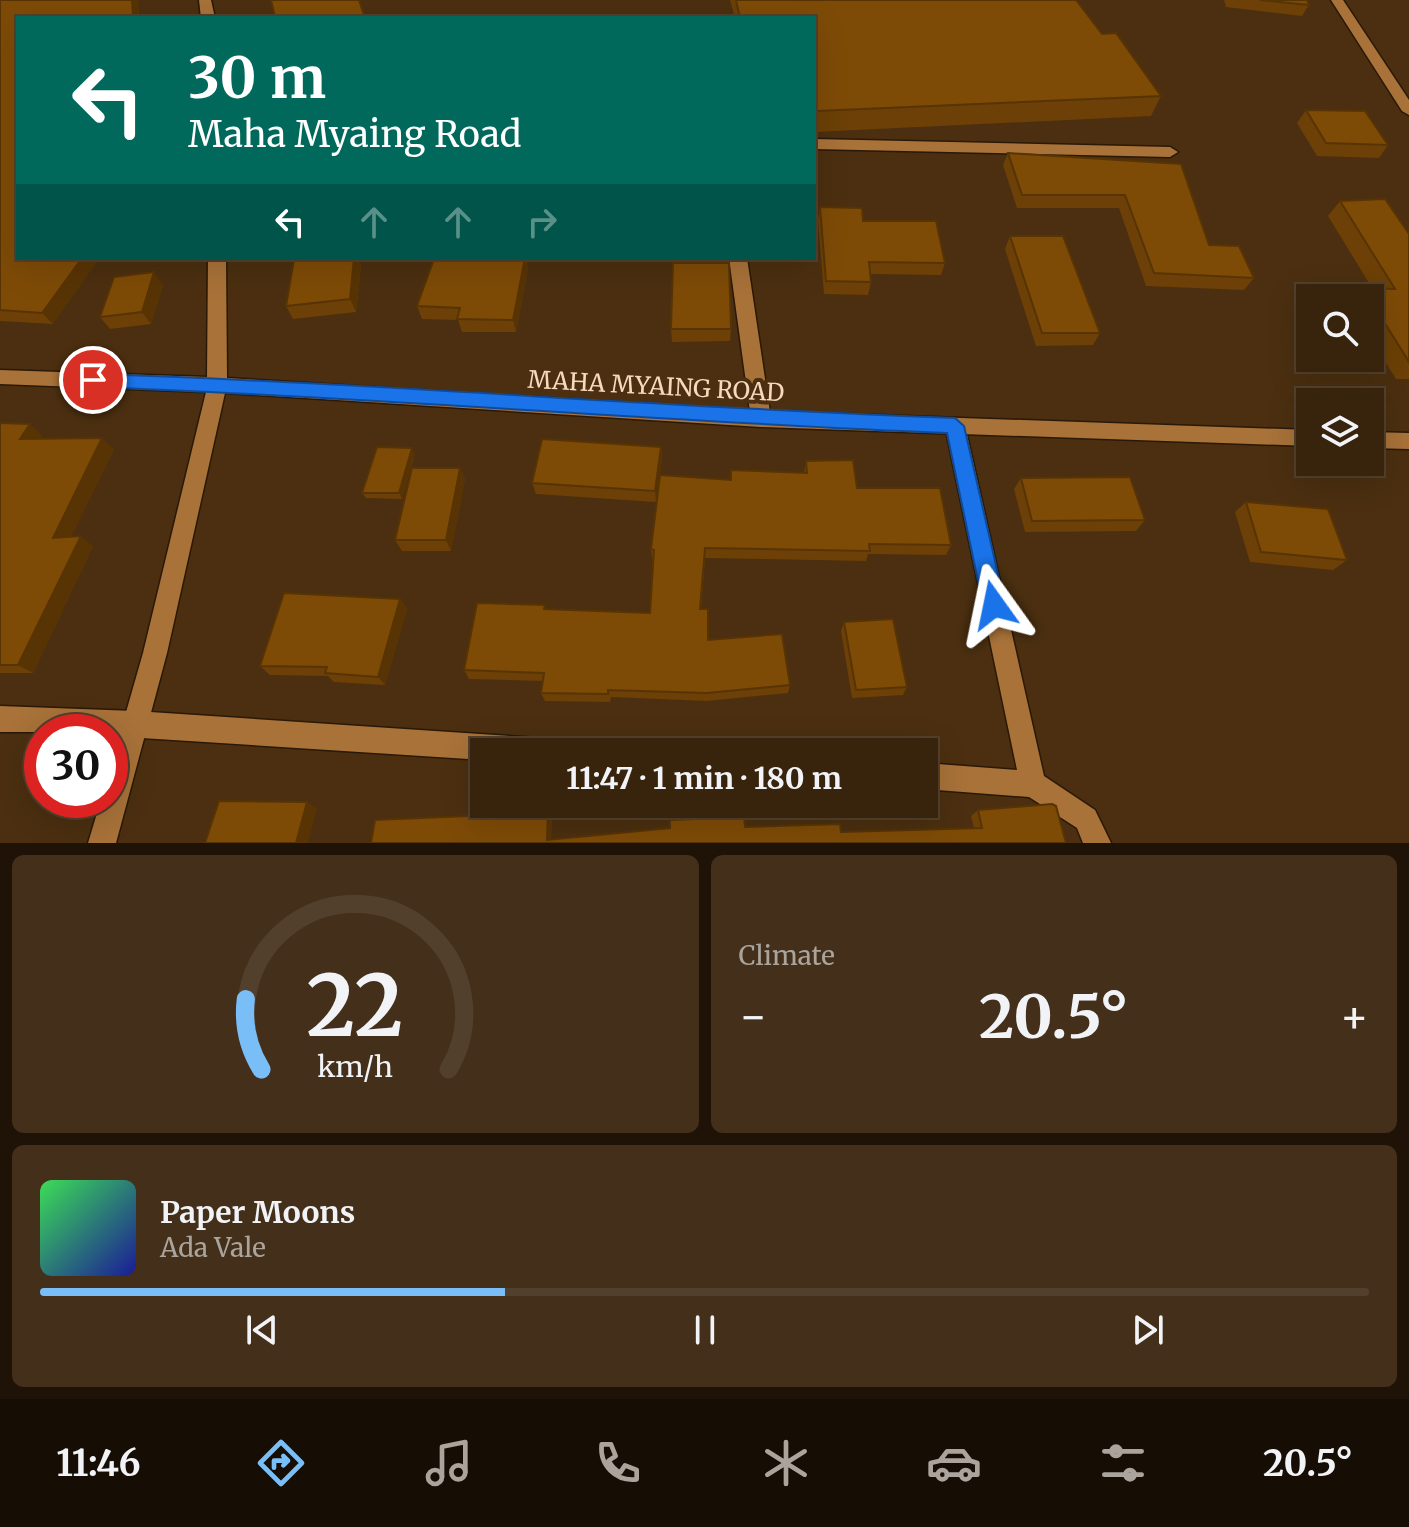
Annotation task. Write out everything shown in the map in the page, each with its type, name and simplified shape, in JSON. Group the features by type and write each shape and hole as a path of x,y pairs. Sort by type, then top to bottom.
{"street":[{"path":"1337,0 1409,111"},
{"path":"816,144 1170,152"},
{"path":"102,843 155,653 217,385 217,260"},
{"path":"738,260 761,419"},
{"name":"MAHA MYAING ROAD","path":"0,377 217,385 761,419 1296,438"},
{"path":"955,426 1033,784"},
{"path":"1384,440 1409,441"},
{"path":"0,719 135,724 470,746"},
{"path":"938,777 1033,784 1086,819 1097,843"}],"building":[{"path":"0,0 132,0 133,16 16,16 16,260 81,260 42,313 0,310"},
{"path":"271,0 359,0 364,16 278,16 275,16"},
{"path":"736,0 1076,0 1102,34 1116,33 1161,96 817,111 816,16 740,16"},
{"path":"1260,0 1307,0 1309,5"},
{"path":"1306,110 1365,111 1388,145 1326,143"},
{"path":"1008,153 1181,164 1209,245 1239,246 1254,278 1154,273 1125,195 1022,195"},
{"path":"1385,199 1409,234 1409,362 1384,322 1384,289 1395,289 1340,201"},
{"path":"820,207 862,208 863,221 936,221 945,263 869,262 871,282 826,281"},
{"path":"1010,236 1063,236 1100,333 1042,333"},
{"path":"294,260 354,260 350,299 286,306"},
{"path":"434,260 525,260 513,320 457,319 460,308 417,306"},
{"path":"673,263 729,263 731,329 671,329"},
{"path":"154,272 142,312 100,317 114,277"},
{"path":"0,423 30,424 20,439 102,438 53,538 81,536 18,665 0,665"},
{"path":"542,439 661,447 655,491 532,483"},
{"path":"377,447 412,448 399,493 362,493"},
{"path":"853,460 857,488 940,488 951,545 869,544 870,551 705,548 700,609 708,609 708,640 782,634 790,685 707,693 608,690 608,694 541,693 544,673 464,670 477,603 650,613 654,550 651,549 660,475 731,480 731,470 807,473 806,461"},
{"path":"412,468 460,468 446,540 395,540"},
{"path":"1130,477 1145,520 1032,521 1021,478"},
{"path":"1246,502 1328,509 1347,560 1261,552"},
{"path":"284,593 400,599 378,677 325,673 327,667 260,666"},
{"path":"893,619 907,687 856,690 844,622"},
{"path":"219,801 307,802 296,843 205,843"},
{"path":"1052,804 1056,806 1066,843 371,843 375,820 468,816 469,812 470,818 548,818 547,840 670,828 670,820 719,818 744,818 745,827 840,824 841,832 982,828 978,810"}],"route":[{"path":"93,380 761,419 955,426 994,605"}]}
